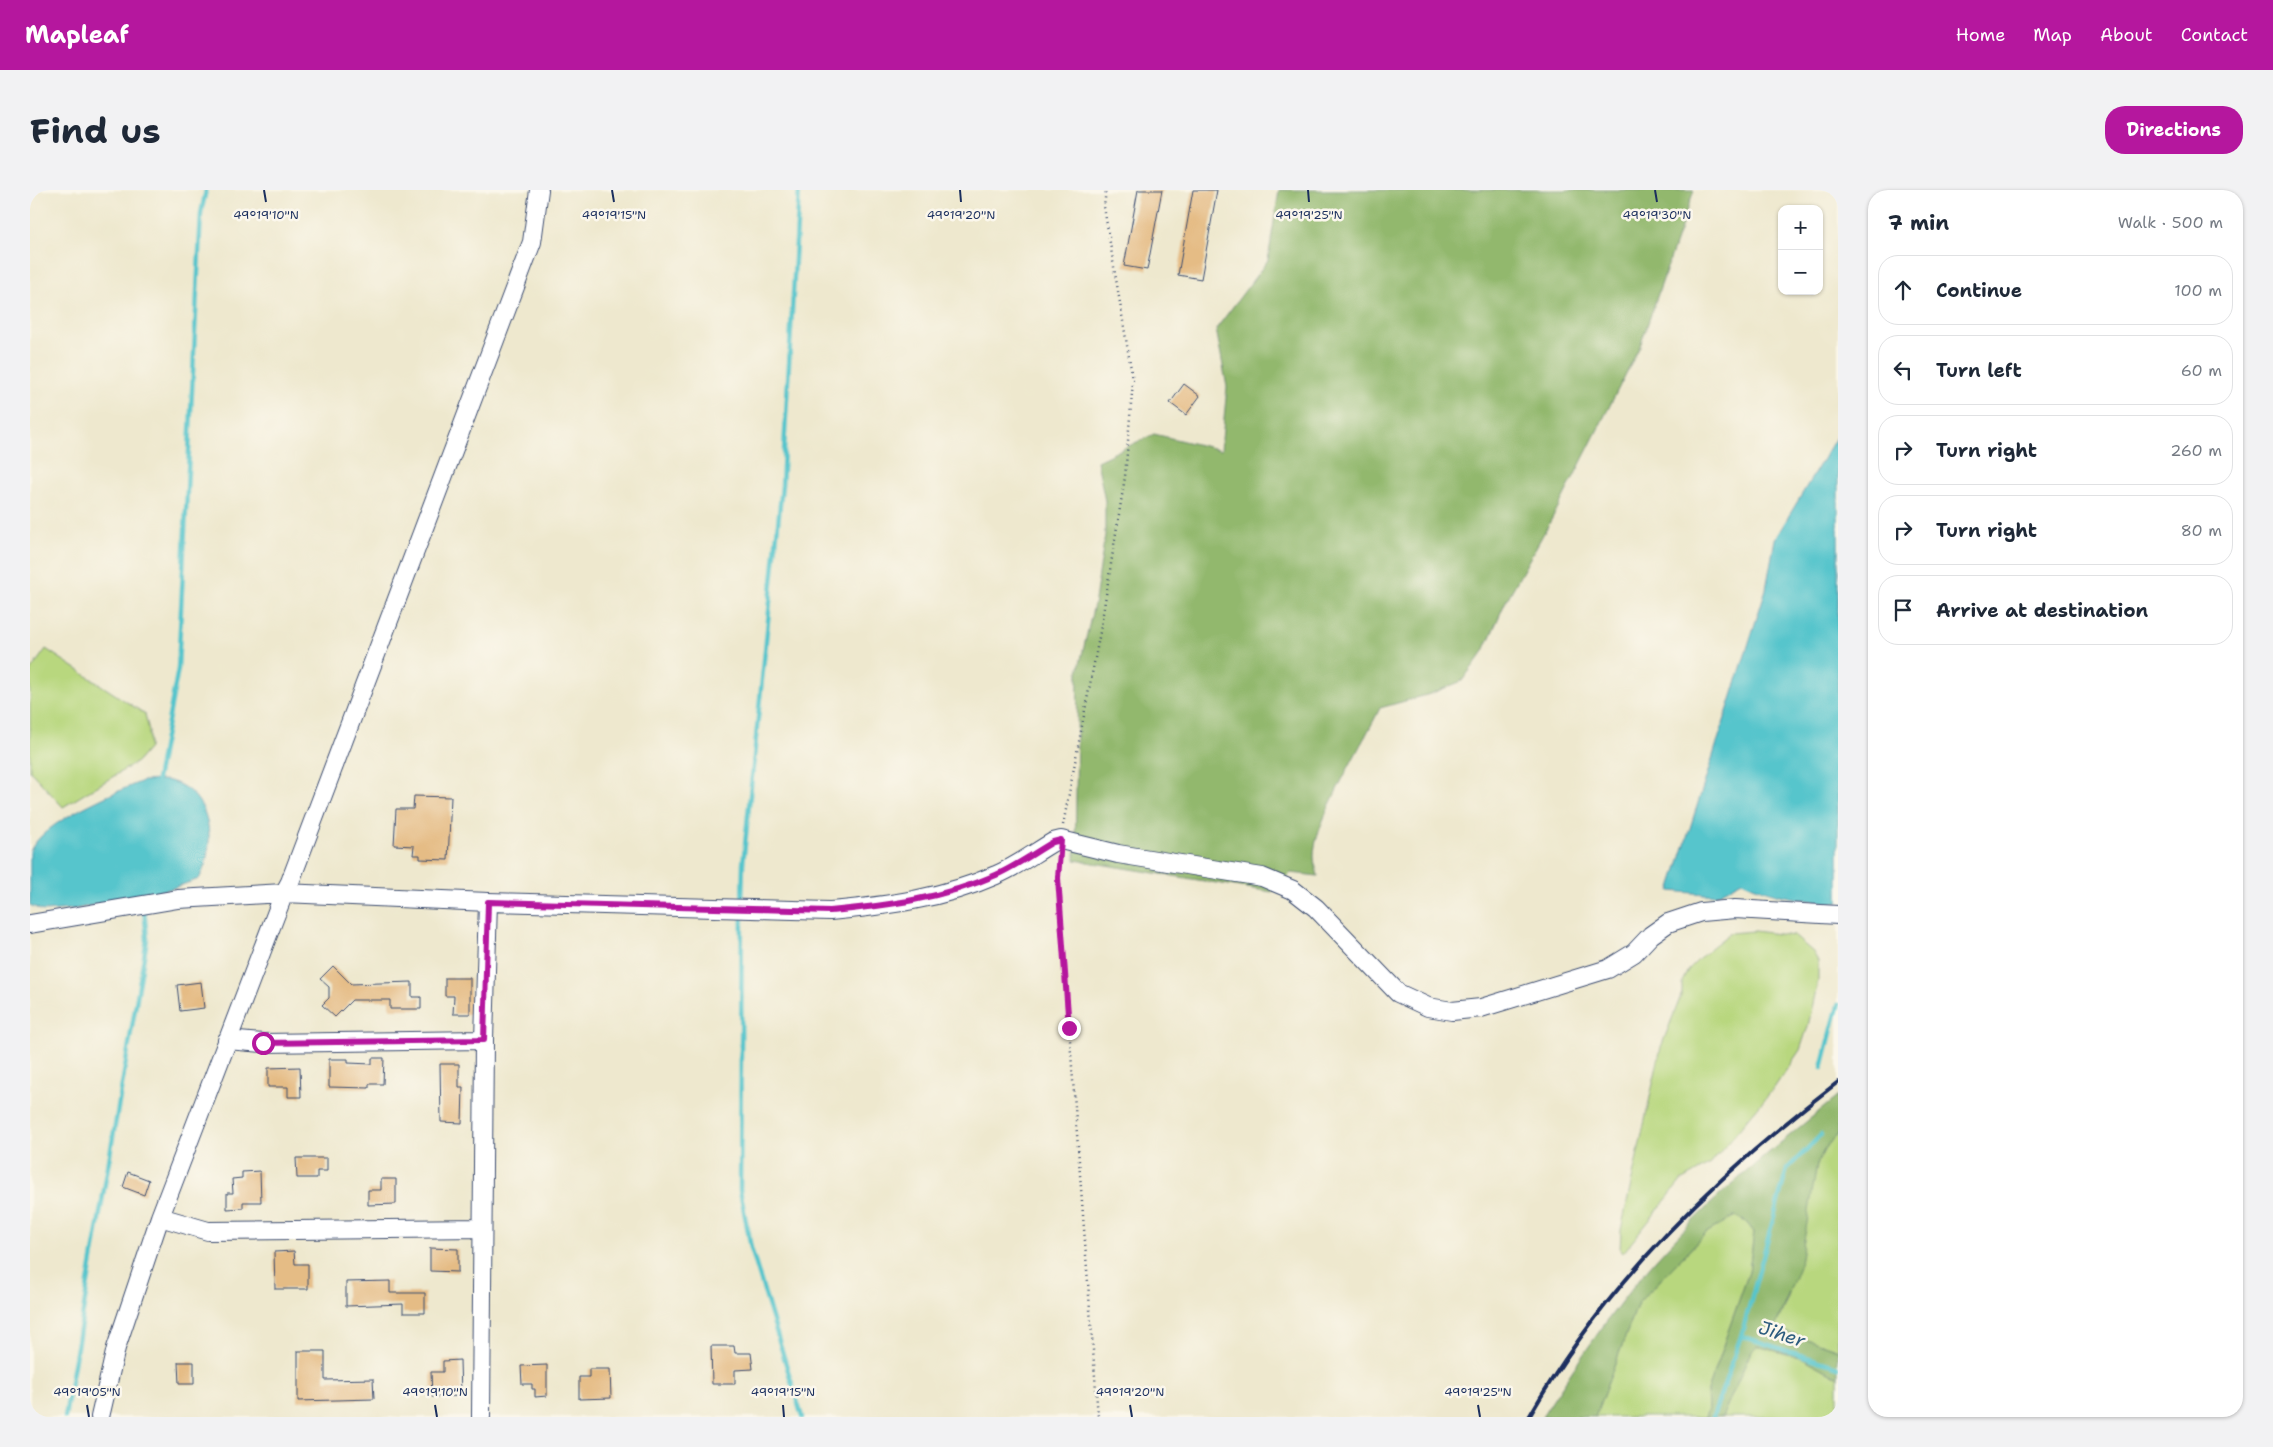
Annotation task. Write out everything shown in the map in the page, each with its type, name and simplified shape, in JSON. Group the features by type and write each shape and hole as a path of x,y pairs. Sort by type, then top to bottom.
{"street":[{"path":"100,1417 116,1348 160,1217 284,893 301,854 532,242 539,190"},
{"path":"30,924 178,899 284,893 488,902 830,911 886,906 945,892 996,875 1053,842 1061,840 1118,854 1262,877 1293,890 1316,908 1398,993 1428,1007 1452,1011 1481,1008 1608,969 1634,953 1651,935 1668,923 1701,912 1735,909 1838,914"},
{"path":"481,1417 484,1040 488,902"},
{"path":"227,1040 263,1043 484,1040"},
{"path":"160,1217 208,1231 482,1228"}],"path":[{"path":"1098,1417 1059,888 1061,840 1100,632 1122,497 1133,382 1104,207 1106,190"}],"green space":[{"path":"1279,190 1694,190 1640,346 1561,502 1505,603 1484,651 1462,681 1430,694 1380,708 1341,782 1321,825 1314,857 1318,876 1291,873 1272,892 1075,860 1078,672 1095,600 1105,535 1105,501 1097,461 1154,434 1221,450 1227,387 1216,329 1268,260"},
{"path":"46,649 145,714 149,731 149,748 137,762 63,807 30,771 30,671"},
{"path":"1754,931 1794,936 1813,952 1818,961 1818,981 1808,1026 1800,1050 1774,1088 1710,1164 1681,1181 1623,1253 1620,1250 1621,1230 1661,1047 1682,993 1682,982 1688,970 1707,951 1730,933"},
{"path":"1838,1096 1838,1133 1825,1148 1817,1164 1800,1264 1775,1328 1838,1350 1838,1377 1803,1358 1757,1346 1751,1352 1722,1417 1705,1417 1708,1409 1707,1391 1749,1272 1754,1232 1746,1222 1735,1216 1706,1233 1638,1303 1595,1417 1542,1417 1601,1329 1640,1278 1685,1228 1734,1182"},
{"path":"1838,1133 1838,1350 1775,1328 1788,1297 1817,1164 1825,1148"},
{"path":"1735,1216 1746,1222 1754,1232 1749,1272 1707,1391 1708,1409 1705,1417 1595,1417 1638,1303 1706,1233"},
{"path":"1757,1346 1803,1358 1838,1377 1838,1406 1832,1417 1722,1417 1751,1351"}],"water":[{"path":"1838,434 1838,903 1788,897 1742,881 1716,895 1670,891 1766,589 1775,539"},
{"path":"167,780 184,787 195,797 203,809 209,837 205,866 199,879 170,889 75,909 43,911 30,905 30,852 37,841 48,830 80,809 143,781"}],"building":[{"path":"1138,190 1162,190 1147,270 1124,266"},
{"path":"1193,190 1217,190 1201,279 1178,275"},
{"path":"1184,384 1200,396 1186,415 1170,403"},
{"path":"414,796 451,797 448,860 420,859 420,855 413,855 414,846 394,845 396,809 413,809"},
{"path":"333,966 351,984 412,982 412,997 421,997 421,1009 390,1009 390,1000 352,1000 335,1017 322,1005 329,998 329,987 320,979"},
{"path":"445,978 470,978 470,1014 453,1014 454,996 445,996"},
{"path":"201,982 204,1008 180,1011 177,985"},
{"path":"372,1058 384,1058 383,1084 369,1084 369,1088 329,1087 329,1059 348,1059 348,1063 372,1064"},
{"path":"440,1064 459,1064 459,1087 463,1087 462,1123 441,1122"},
{"path":"300,1067 301,1097 288,1097 288,1087 268,1087 268,1068"},
{"path":"296,1158 327,1158 327,1171 317,1171 317,1178 297,1178"},
{"path":"260,1171 261,1202 243,1202 243,1208 227,1209 227,1193 233,1193 232,1179 242,1178 242,1172"},
{"path":"128,1172 149,1180 144,1195 123,1187"},
{"path":"381,1179 396,1179 396,1204 368,1205 368,1190 381,1190"},
{"path":"430,1248 458,1249 458,1272 430,1271"},
{"path":"294,1251 295,1264 308,1264 308,1289 275,1289 274,1252"},
{"path":"390,1281 390,1293 425,1293 425,1313 403,1313 403,1304 346,1306 346,1282"},
{"path":"711,1346 734,1346 735,1353 751,1353 753,1369 735,1370 735,1384 712,1384"},
{"path":"298,1351 325,1351 325,1380 373,1379 374,1399 298,1401"},
{"path":"460,1360 461,1396 432,1397 431,1372 443,1372 443,1361"},
{"path":"178,1362 194,1362 194,1384 179,1384"},
{"path":"547,1365 547,1396 535,1397 535,1389 532,1389 532,1384 522,1384 521,1366"},
{"path":"589,1369 610,1369 611,1398 579,1399 579,1377 589,1377"}],"waterway":[{"path":"156,785 178,669 201,213 206,190"},
{"path":"742,904 743,864 782,485 799,190"},
{"path":"65,1417 147,939 144,909"},
{"path":"742,911 740,1190 751,1248 802,1417"},
{"path":"1822,1068 1838,1005"},
{"path":"1741,1336 1787,1169 1821,1135"},
{"name":"Jiher","path":"1713,1417 1741,1336 1838,1367"}],"railway":[{"path":"1529,1417 1559,1368 1593,1321 1628,1277 1667,1234 1749,1155 1838,1082"}],"route":[{"path":"263,1043 484,1040 488,902 830,911 886,906 945,892 996,875 1053,842 1061,840 1058,878 1069,1028"}]}
